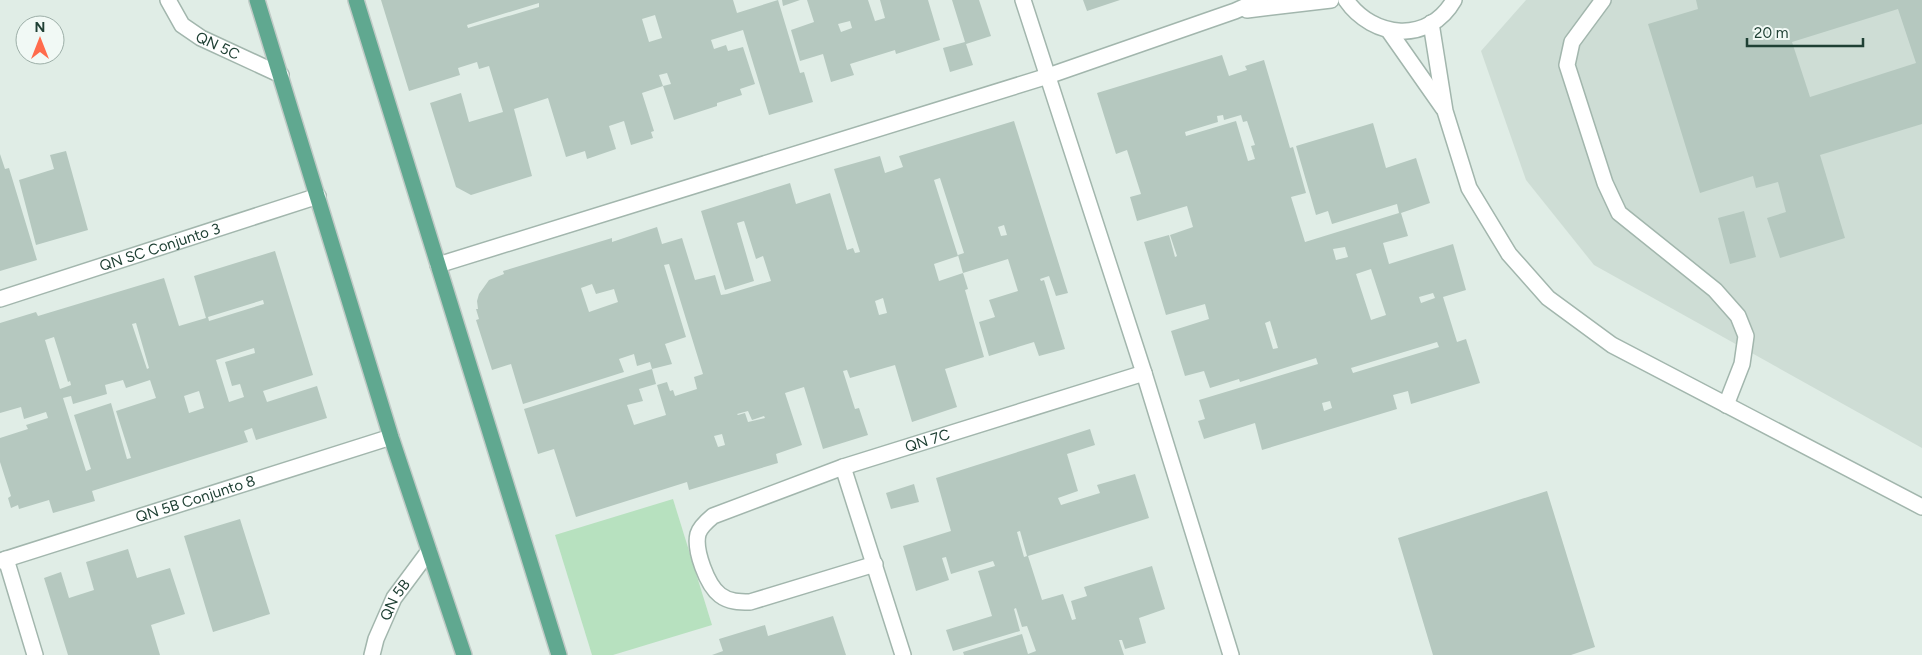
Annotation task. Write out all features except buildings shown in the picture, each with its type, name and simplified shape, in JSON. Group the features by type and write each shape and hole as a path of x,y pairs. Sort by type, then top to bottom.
{"main road":[{"path":"257,0 391,437 464,655"},
{"path":"356,0 559,655"},
{"path":"549,655 552,633"}],"street":[{"name":"QN 5C","path":"168,0 182,25 201,38 281,74"},
{"path":"1023,0 1144,372 1231,655"},
{"path":"438,266 1048,76 1235,11 1260,0"},
{"path":"1235,11 1331,0"},
{"path":"1346,0 1363,20 1389,31 1411,31 1431,23 1443,14 1454,0"},
{"path":"1603,0 1572,42 1567,65 1605,183 1619,213 1715,290 1738,316 1746,336 1742,364 1726,405"},
{"path":"1431,23 1445,111 1469,188 1509,254 1548,298 1612,345 1922,507"},
{"path":"1389,31 1445,111"},
{"name":"QN SC Conjunto 3","path":"0,299 318,196"},
{"name":"QN 7C","path":"874,564 750,602 735,602 720,595 708,580 697,550 698,533 713,516 843,467 1144,372"},
{"name":"QN 5B Conjunto 8","path":"3,560 391,437"},
{"path":"843,467 903,655"},
{"name":"QN 5B","path":"372,655 376,639 394,598 429,550"},
{"path":"3,560 36,655"}],"shaded area":[{"path":"1526,0 1922,0 1922,448 1594,265 1526,180 1481,51"}],"green space":[{"path":"673,499 712,625 613,655 592,655 555,535"}]}
